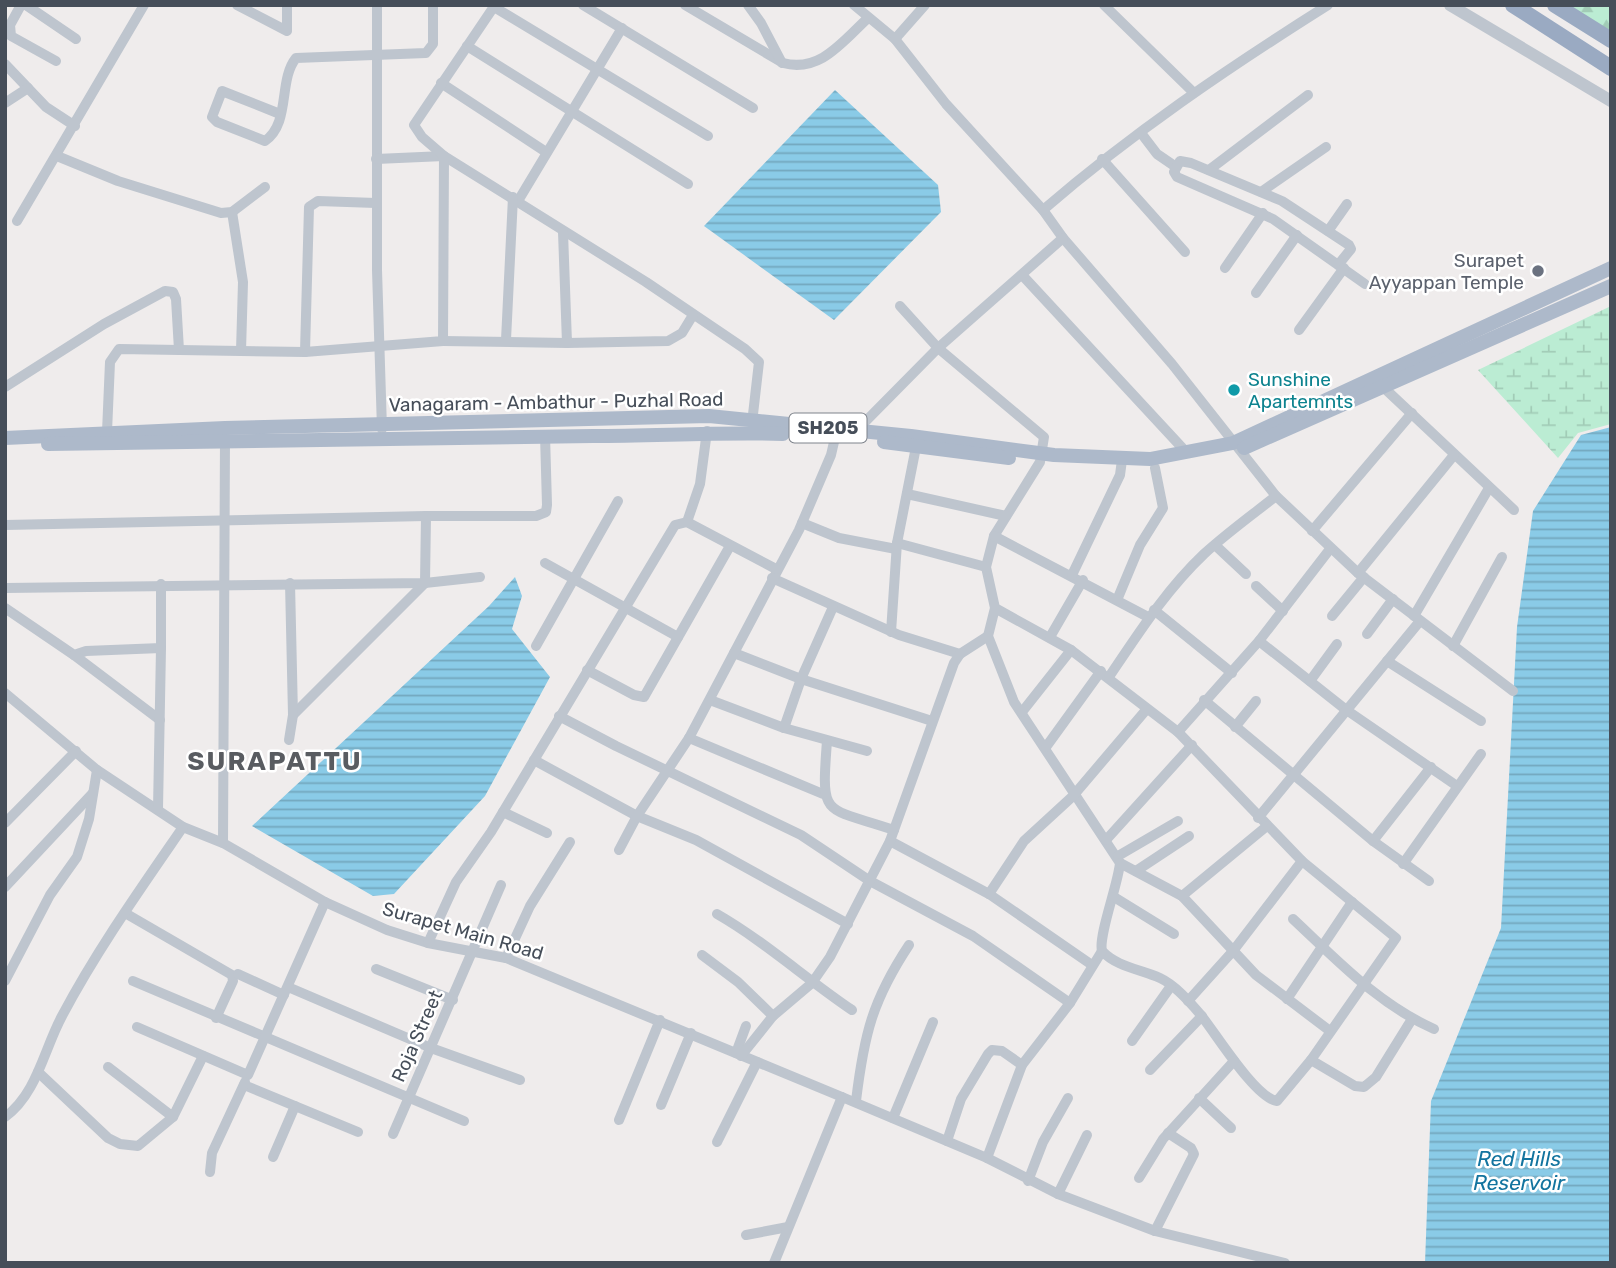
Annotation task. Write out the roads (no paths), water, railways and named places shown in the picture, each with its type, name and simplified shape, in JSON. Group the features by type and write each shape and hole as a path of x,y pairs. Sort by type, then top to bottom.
{"highway":[{"path":"1513,5 1611,68"},
{"path":"1555,5 1611,40"}],"main road":[{"name":"Vanagaram - Ambathur - Puzhal Road","path":"5,438 107,432 225,434 382,430 709,416 836,432 857,430 1041,457 1122,464 1236,447 1321,409 1611,268"},
{"path":"1321,409 1611,286"},
{"path":"1530,306 1536,320"},
{"path":"382,430 593,436 707,431 836,432 916,447 1041,457"},
{"path":"5,446 225,434"},
{"path":"1122,464 1155,468 1236,447"}],"street":[{"path":"56,61 11,36 10,25 24,5 76,39"},
{"path":"17,220 75,126 144,5"},
{"path":"237,5 287,32 287,5"},
{"path":"377,5 376,203 382,430"},
{"path":"280,114 224,91 220,93 212,117 216,122 265,141 274,132 280,114 291,66 296,58 429,52 433,44 433,5"},
{"path":"583,5 753,108"},
{"path":"685,5 783,63 797,67 820,62 868,19"},
{"path":"748,5 783,63"},
{"path":"895,39 925,5"},
{"path":"1104,5 1194,92"},
{"path":"1043,210 1102,159 1194,92 1328,5"},
{"path":"1450,5 1611,101"},
{"path":"708,136 495,6 414,125 422,137 444,156 646,282 745,349 759,362 752,423"},
{"path":"856,6 868,19 895,39 946,104 1043,210 1063,238 1172,364 1276,496 1361,575 1513,691"},
{"path":"506,340 515,199 622,28"},
{"path":"467,46 688,184"},
{"path":"5,64 52,111 75,126"},
{"path":"441,83 545,152"},
{"path":"5,103 27,88"},
{"path":"1209,170 1308,95"},
{"path":"1141,133 1157,154 1176,167"},
{"path":"1261,192 1326,147"},
{"path":"57,156 118,181 203,210 232,212 265,187"},
{"path":"376,159 444,156"},
{"path":"443,341 444,156"},
{"path":"1102,159 1185,252"},
{"path":"1298,330 1341,267 1350,250 1349,245 1282,201 1182,160 1174,172 1177,177 1262,214 1297,235 1341,267 1365,284"},
{"path":"305,352 309,207 314,201 376,203"},
{"path":"1328,231 1348,204"},
{"path":"232,212 243,282 241,351"},
{"path":"1224,268 1262,214"},
{"path":"562,232 567,343"},
{"path":"1256,293 1297,235"},
{"path":"857,430 938,348 1023,276 1063,238"},
{"path":"1023,276 1186,453"},
{"path":"5,387 104,324 165,291 173,292 176,299 179,350"},
{"path":"900,306 938,348 1044,437 1041,457 994,536 986,567 995,608 988,636 1011,696 1046,747 1073,796 1119,860 1182,896 1233,951 1287,999 1330,1031"},
{"path":"107,432 110,362 115,352 305,352 378,349 443,341 668,341 682,333 693,315"},
{"path":"1381,385 1514,510"},
{"path":"1312,531 1412,413"},
{"path":"687,522 700,484 707,431"},
{"path":"619,850 637,816 689,738 802,523 820,484 836,432"},
{"path":"223,843 225,434"},
{"path":"5,525 542,515 547,505 545,435"},
{"path":"891,632 896,546 916,447"},
{"path":"1332,616 1454,455"},
{"path":"1072,575 1122,464"},
{"path":"1117,600 1140,545 1163,508 1155,468"},
{"path":"1258,818 1387,661 1417,618 1489,488"},
{"path":"907,494 1006,516"},
{"path":"1046,747 1151,614 1215,545 1276,496"},
{"path":"536,646 618,501"},
{"path":"293,715 425,583 426,516"},
{"path":"428,943 456,882 503,811 668,534 680,522 687,522 833,607 891,632 960,654"},
{"path":"802,523 839,538 896,546 986,567"},
{"path":"994,536 1117,600 1151,614 1232,673"},
{"path":"1215,545 1246,574"},
{"path":"587,670 642,698 730,546"},
{"path":"1178,732 1259,641 1330,549"},
{"path":"1453,646 1502,557"},
{"path":"545,563 678,637"},
{"path":"5,588 223,583 425,583 480,577"},
{"path":"1050,637 1083,580"},
{"path":"289,740 293,715 290,583"},
{"path":"158,809 161,584"},
{"path":"1256,586 1283,611"},
{"path":"1367,634 1393,599"},
{"path":"784,728 801,679 833,607"},
{"path":"5,608 74,655 160,720"},
{"path":"995,608 1071,650 1178,732 1302,861 1396,938 1364,987 1277,1101 1268,1098 1234,1061 1202,1016 1171,986 1162,979 1120,964 1102,951 1100,943 1114,897 1119,860 1178,821"},
{"path":"738,1055 773,1016 812,983 830,957 890,841 932,721 960,654 988,636"},
{"path":"1259,641 1345,709 1457,786"},
{"path":"1310,681 1337,644"},
{"path":"74,655 86,651 161,648"},
{"path":"1022,712 1071,650"},
{"path":"734,653 801,679 932,721"},
{"path":"1387,661 1481,721"},
{"name":"Surapet Main Road","path":"7,697 97,770 183,827 223,843 325,902 387,930 428,943 506,958 856,1101 987,1158 1028,1181 1155,1231 1285,1263"},
{"path":"710,700 784,728 867,751"},
{"path":"1204,700 1373,841 1429,881"},
{"path":"1235,727 1256,701"},
{"path":"989,894 1024,841 1073,796 1146,709"},
{"path":"559,716 802,835 870,881 973,936 1070,1003"},
{"path":"689,738 823,794"},
{"path":"827,741 823,794 831,809 894,830"},
{"path":"1106,840 1192,745"},
{"path":"5,823 76,751"},
{"path":"1403,864 1480,754"},
{"path":"534,760 637,816 696,840 848,924"},
{"path":"1373,841 1431,767"},
{"path":"5,981 50,895 76,857 89,819 97,770"},
{"path":"5,887 93,793"},
{"path":"503,811 547,833"},
{"path":"1182,896 1267,826"},
{"path":"5,1117 25,1096 61,1017 125,913 183,827"},
{"path":"1136,871 1189,836"},
{"path":"890,841 989,894 1092,965"},
{"path":"506,958 530,906 570,842"},
{"path":"1188,1001 1233,951 1302,861"},
{"name":"Roja Street","path":"393,1135 501,885"},
{"path":"1114,897 1174,934"},
{"path":"210,1172 212,1153 325,902"},
{"path":"1287,999 1353,902"},
{"path":"125,913 233,977 216,1018"},
{"path":"717,914 746,930 812,983 852,1010"},
{"path":"1293,919 1364,987 1412,1019 1434,1029"},
{"path":"856,1101 870,1016 891,973 909,945"},
{"path":"987,1158 1022,1065 1070,1003 1102,951"},
{"path":"702,954 738,982 773,1016"},
{"path":"376,969 453,1000"},
{"path":"238,974 520,1080"},
{"path":"133,981 408,1100 464,1121"},
{"path":"1132,1041 1171,986"},
{"path":"1150,1070 1202,1016"},
{"path":"1311,1059 1355,1086 1364,1087 1376,1077 1412,1019"},
{"path":"619,1120 660,1020"},
{"path":"894,1118 933,1022"},
{"path":"738,1055 746,1026"},
{"path":"137,1027 203,1056 295,1106 358,1132"},
{"path":"661,1105 691,1033"},
{"path":"947,1140 970,1081 988,1054 999,1050 1022,1065"},
{"path":"38,1072 108,1138 120,1144 138,1146 173,1117 203,1056"},
{"path":"1139,1178 1168,1133 1234,1061"},
{"path":"716,1142 757,1062"},
{"path":"108,1067 173,1117"},
{"path":"774,1263 842,1097"},
{"path":"1028,1181 1044,1142 1069,1098"},
{"path":"1199,1098 1231,1128"},
{"path":"273,1157 295,1106"},
{"path":"1155,1231 1194,1154 1191,1148 1168,1133"},
{"path":"1058,1194 1087,1135"},
{"path":"746,1235 788,1227"}],"water":[{"path":"835,90 938,185 941,212 834,320 704,226"},
{"name":"Red Hills Reservoir","path":"1611,427 1611,1263 1425,1263 1431,1101 1501,928 1517,627 1533,511 1581,435"},
{"path":"515,577 522,596 512,629 550,677 485,796 394,894 373,896 252,826 489,606"}],"place":[{"name":"Surapet Ayyappan Temple","path":"1538,271"},
{"name":"Sunshine Apartemnts","path":"1234,390"}],"district":[{"name":"SURAPATTU","path":"275,761"}]}
